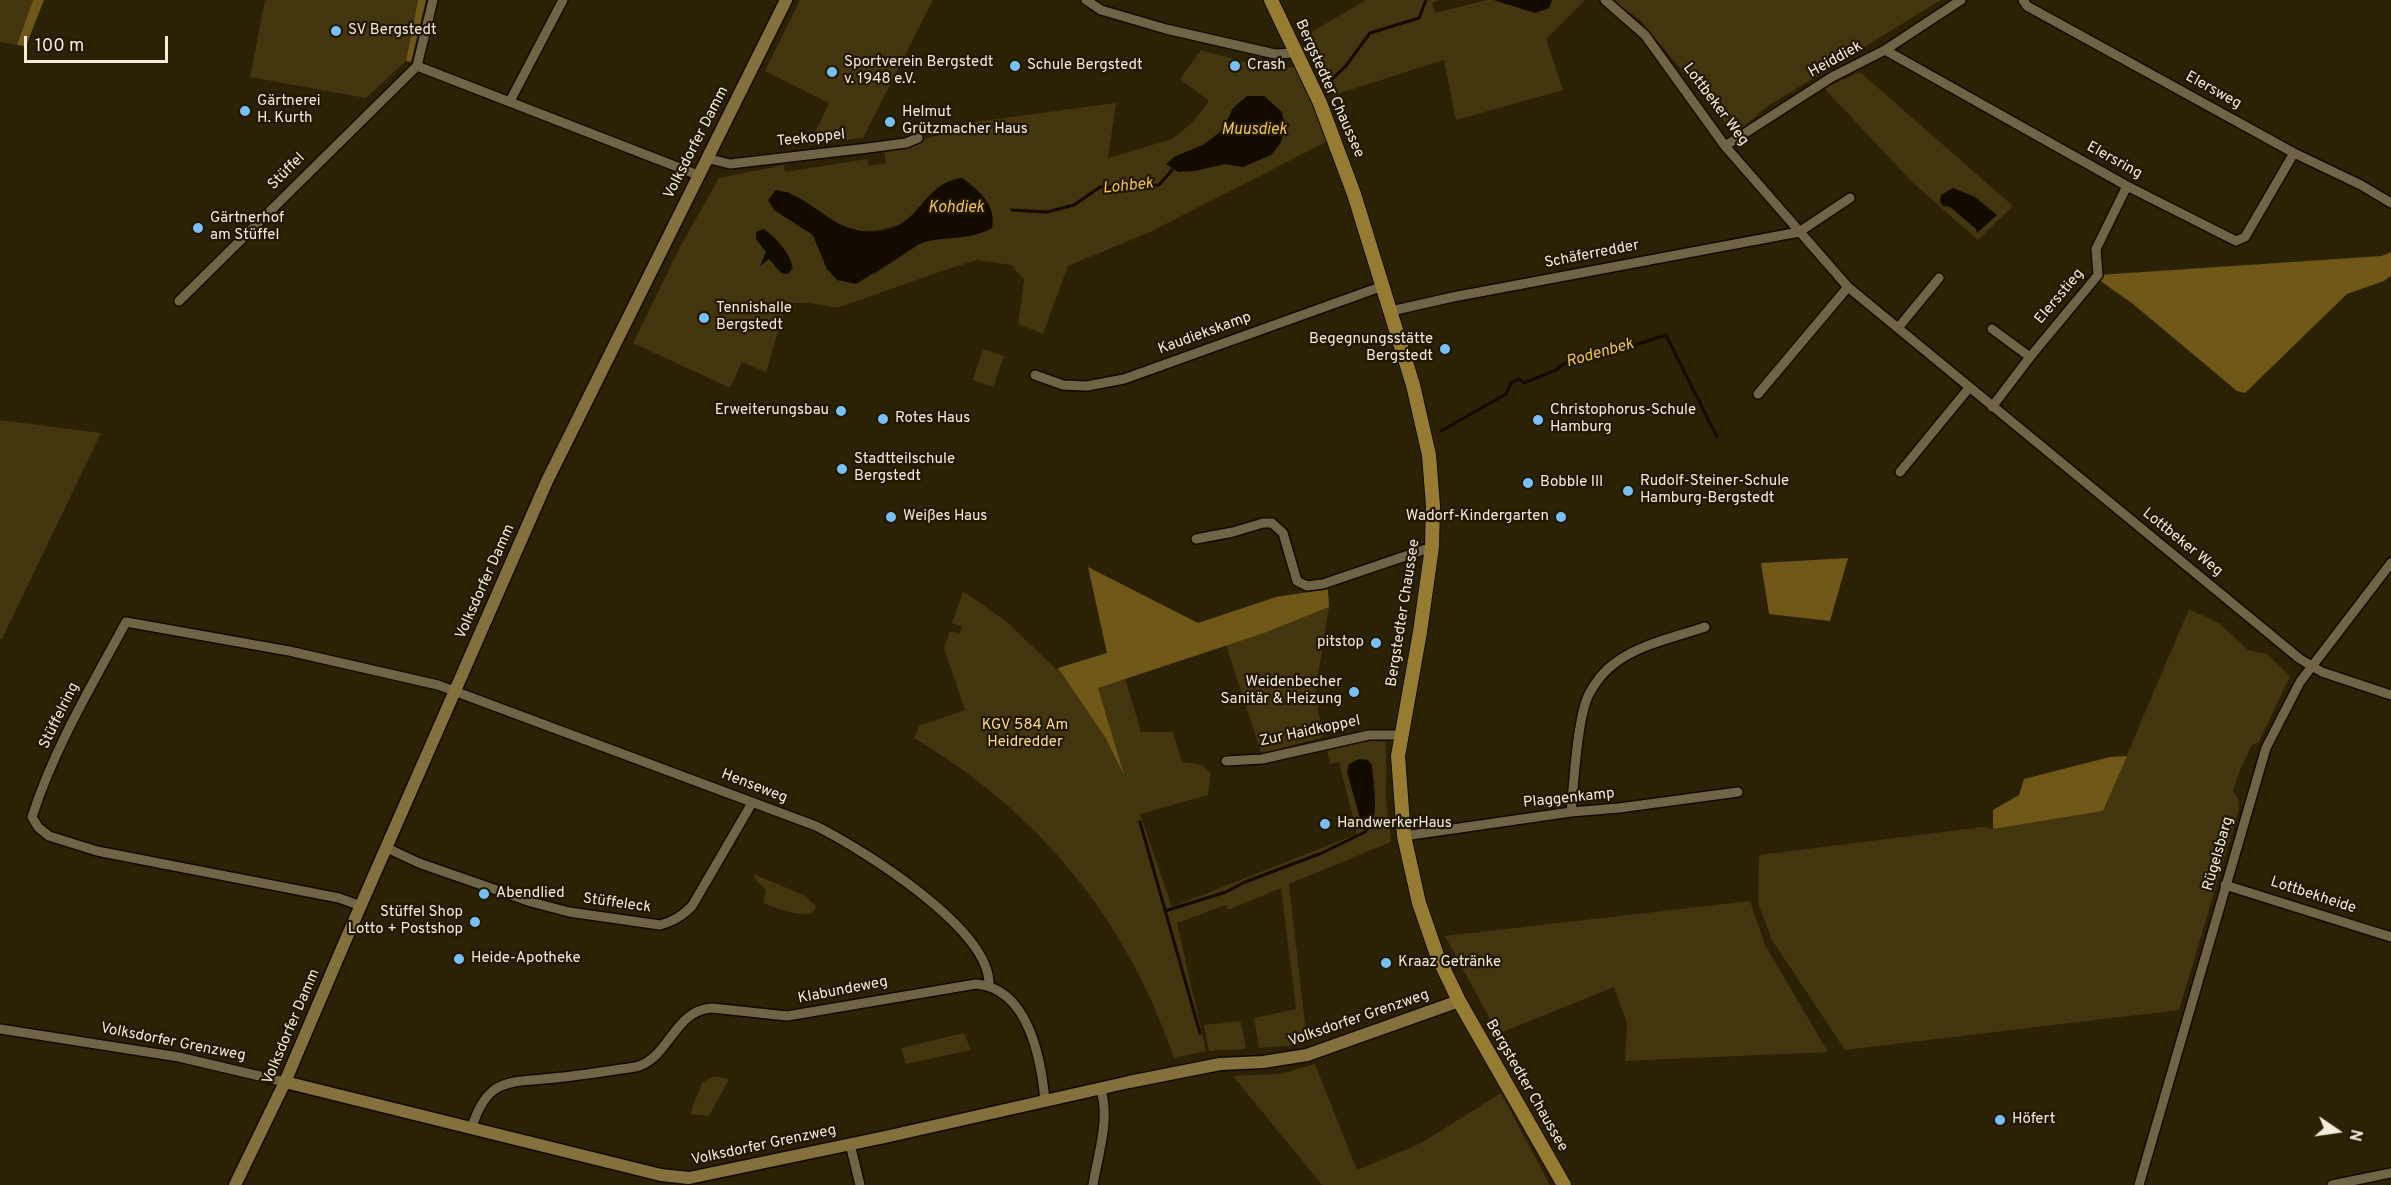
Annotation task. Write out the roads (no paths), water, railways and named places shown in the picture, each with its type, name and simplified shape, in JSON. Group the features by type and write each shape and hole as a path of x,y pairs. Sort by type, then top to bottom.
{"main road":[{"name":"Volksdorfer Damm","path":"235,1185 285,1082 547,482 786,0"},
{"name":"Bergstedter Chaussee","path":"1271,0 1336,141 1391,311 1425,434 1432,477 1432,548 1420,632 1401,735 1398,774 1404,836 1419,903 1434,947 1459,1000 1564,1185"},
{"name":"Volksdorfer Grenzweg","path":"285,1082 661,1175 689,1178 1220,1064 1263,1062 1307,1056 1459,1000"}],"street":[{"path":"433,0 417,66 698,175"},
{"path":"510,101 563,0"},
{"path":"1086,0 1101,10 1166,29 1275,54 1296,53"},
{"name":"Lottbeker Weg","path":"1605,0 1645,35 1725,146 1848,287 2311,667 2391,695"},
{"name":"Heiddiek","path":"1725,146 1832,77 1885,50 1960,0"},
{"name":"Elersweg","path":"2023,0 2027,6 2294,153 2361,185 2391,203"},
{"name":"Elersring","path":"1885,50 2127,186 2236,241 2245,237 2294,153"},
{"name":"Stüffel","path":"179,301 417,66"},
{"name":"Teekoppel","path":"706,158 730,164 906,143 918,138"},
{"name":"Elersstieg","path":"1992,407 2098,275 2096,249 2127,186"},
{"path":"1799,232 1850,198"},
{"name":"Schäferredder","path":"1391,311 1562,276 1799,232"},
{"path":"1898,328 1939,278"},
{"name":"Kaudiekskamp","path":"1035,375 1063,386 1087,386 1124,379 1383,286"},
{"path":"1758,394 1848,287"},
{"path":"1992,329 2030,357"},
{"path":"1900,472 1969,388"},
{"path":"1196,539 1263,523 1272,524 1283,533 1297,581 1307,586 1323,584 1432,548"},
{"name":"Rügelsbarg","path":"2139,1185 2266,748 2300,682 2391,563"},
{"name":"Stüffelring","path":"361,906 339,898 97,851 49,836 38,827 32,817 74,719 126,622 289,651 455,690"},
{"path":"1571,812 1582,719 1588,695 1615,663 1640,650 1705,627"},
{"name":"Henseweg","path":"455,690 816,826 841,839 903,879 941,910 971,944 988,970 989,985"},
{"name":"Zur Haidkoppel","path":"1226,761 1262,759 1369,735 1401,735"},
{"name":"Plaggenkamp","path":"1404,836 1571,812 1738,792"},
{"name":"Stüffeleck","path":"387,848 441,871 531,902 568,912 660,925 672,922 684,915 692,906 753,802"},
{"name":"Lottbekheide","path":"2225,885 2391,937"},
{"name":"Klabundeweg","path":"471,1129 478,1110 488,1095 502,1085 639,1066 654,1057 677,1026 700,1010 712,1008 787,1016 967,985 989,985"},
{"path":"989,985 1008,995 1020,1011 1030,1032 1038,1059 1045,1101"},
{"name":"Volksdorfer Grenzweg","path":"0,1029 179,1057 285,1082"},
{"path":"1093,1185 1105,1118 1105,1103 1101,1090"},
{"path":"850,1144 860,1185"},
{"path":"2332,1185 2391,1173"}],"water":[{"path":"1494,0 1552,0 1549,8 1535,13"},
{"name":"Muusdiek","path":"1247,96 1264,96 1282,112 1285,129 1280,144 1271,155 1243,167 1225,164 1178,172 1166,164 1174,157 1203,145 1222,131 1233,108"},
{"name":"Kohdiek","path":"962,178 985,199 992,213 992,228 965,237 921,243 856,284 837,280 827,269 813,235 774,210 768,200 776,190 787,192 839,224 862,231 881,231 908,219 936,189 947,182"},
{"path":"1953,188 1975,197 1997,215 1977,233 1976,229 1950,207 1943,206 1940,201 1941,195"},
{"path":"764,229 778,241 789,256 793,268 788,274 781,273 769,259 760,266 766,252 756,239 756,232"},
{"path":"1359,759 1367,760 1372,765 1374,781 1375,812 1371,827 1366,832 1363,829 1347,772 1349,764"}],"waterway":[{"name":"Lohbek","path":"1328,83 1345,67 1370,33 1419,18 1426,0"},
{"name":"Lohbek","path":"1012,210 1047,212 1074,205 1100,187 1159,185 1172,170"},
{"name":"Rodenbek","path":"1441,431 1506,394 1511,383 1519,379 1524,383 1556,370 1565,363 1612,347 1623,349 1666,335 1717,437"},
{"path":"1140,822 1200,1033"},
{"path":"1165,911 1226,892 1245,882 1322,853 1365,832"}],"place":[{"name":"SV Bergstedt","path":"336,31"},
{"name":"Schule Bergstedt","path":"1015,66"},
{"name":"Crash","path":"1235,66"},
{"name":"Sportverein Bergstedt v. 1948 e.V.","path":"832,72"},
{"name":"Gärtnerei H. Kurth","path":"245,111"},
{"name":"Helmut Grützmacher Haus","path":"890,122"},
{"name":"Gärtnerhof am Stüffel","path":"198,228"},
{"name":"Tennishalle Bergstedt","path":"704,318"},
{"name":"Begegnungsstätte Bergstedt","path":"1445,349"},
{"name":"Erweiterungsbau","path":"841,411"},
{"name":"Rotes Haus","path":"883,419"},
{"name":"Christophorus-Schule Hamburg","path":"1538,420"},
{"name":"Stadtteilschule Bergstedt","path":"842,469"},
{"name":"Bobble III","path":"1528,483"},
{"name":"Rudolf-Steiner-Schule Hamburg-Bergstedt","path":"1628,491"},
{"name":"Weißes Haus","path":"891,517"},
{"name":"Wadorf-Kindergarten","path":"1561,517"},
{"name":"pitstop","path":"1376,643"},
{"name":"Weidenbecher Sanitär & Heizung","path":"1354,692"},
{"name":"HandwerkerHaus","path":"1325,824"},
{"name":"Abendlied","path":"484,894"},
{"name":"Stüffel Shop Lotto + Postshop","path":"475,922"},
{"name":"Heide-Apotheke","path":"459,959"},
{"name":"Kraaz Getränke","path":"1386,963"},
{"name":"Höfert","path":"2000,1120"}],"park label":[{"name":"KGV 584 Am Heidredder","path":"1025,734"}]}
